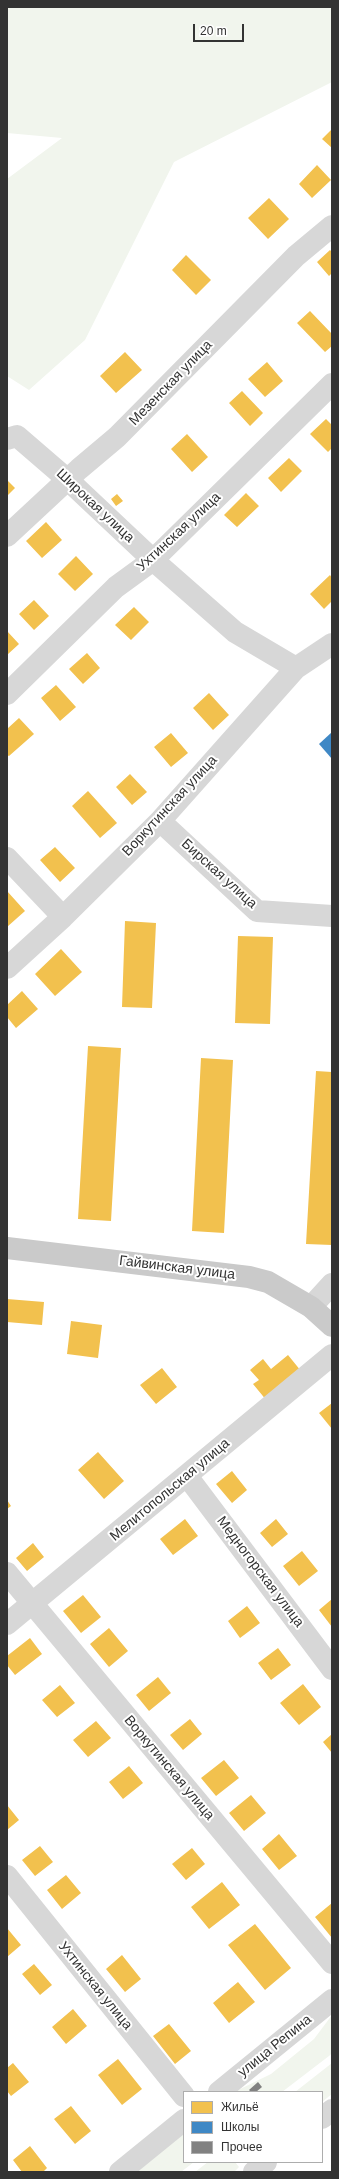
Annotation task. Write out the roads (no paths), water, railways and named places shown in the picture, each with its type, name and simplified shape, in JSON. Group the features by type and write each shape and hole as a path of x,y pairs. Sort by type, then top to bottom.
{"main road":[{"name":"Гайвинская улица","path":"7,1248 249,1277 268,1282 311,1307 332,1326"}],"street":[{"name":"Мезенская улица","path":"7,536 68,480 117,438 296,256 332,226"},
{"name":"Ухтинская улица","path":"7,694 116,587 153,560 332,384"},
{"name":"Широкая улица","path":"7,439 17,436 68,480 153,560 235,632 296,668"},
{"name":"Воркутинская улица","path":"7,968 63,917 160,821 296,668 332,644"},
{"name":"Бирская улица","path":"160,821 257,910 332,916"},
{"path":"7,858 63,917"},
{"path":"311,1307 332,1284"},
{"name":"Мелитопольская улица","path":"7,1624 332,1355"},
{"name":"Медногорская улица","path":"187,1476 332,1669"},
{"name":"Воркутинская улица","path":"7,1573 332,1963"},
{"name":"Ухтинская улица","path":"7,1876 183,2095"},
{"name":"улица Репина","path":"220,2091 332,2000"},
{"path":"323,2117 332,2110"},
{"path":"120,2172 183,2121"},
{"path":"254,2172 265,2163"}]}
